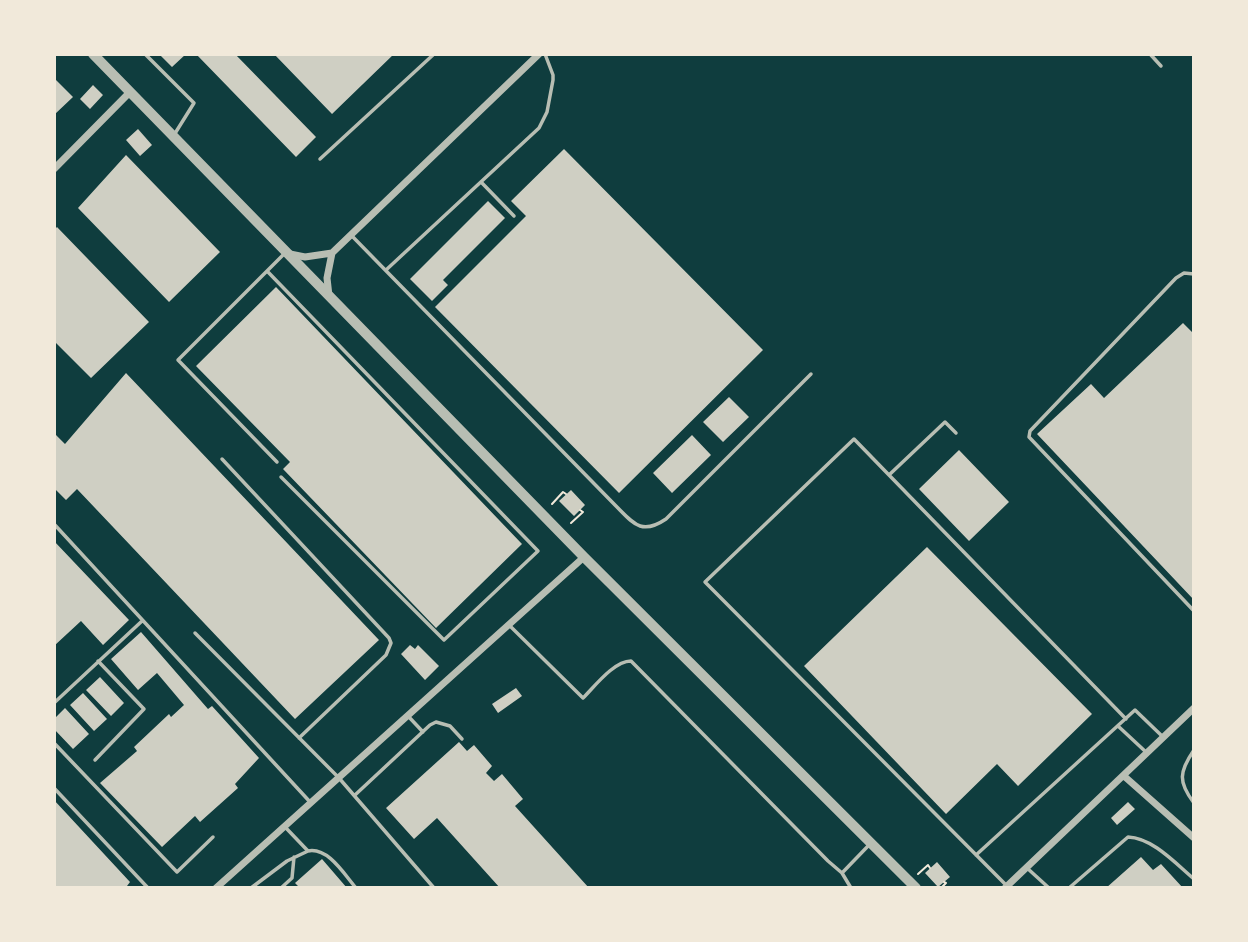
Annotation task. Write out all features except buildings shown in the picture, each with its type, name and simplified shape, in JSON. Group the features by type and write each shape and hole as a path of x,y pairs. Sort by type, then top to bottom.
{"street":[{"path":"93,54 584,557 915,888"},
{"path":"286,253 305,257 332,253 542,54"},
{"path":"54,169 131,92"},
{"path":"330,297 327,278 332,253"},
{"path":"216,888 584,557"},
{"path":"1006,887 1194,708"},
{"path":"1124,776 1194,838"}],"lane":[{"path":"145,54 194,103 173,135"},
{"path":"320,159 434,54"},
{"path":"386,270 544,120 553,80 542,54"},
{"path":"1150,54 1161,66"},
{"path":"481,182 514,216"},
{"path":"351,235 614,505 644,528 654,527 666,519 811,374"},
{"path":"277,462 178,360 286,253"},
{"path":"268,272 538,551 444,640 281,477"},
{"path":"1194,274 1184,273 1176,278 1030,431 1029,437 1194,611"},
{"path":"889,475 946,422 956,433"},
{"path":"1006,887 705,582 854,439 1126,719"},
{"path":"222,459 391,643 386,655 299,738"},
{"path":"54,524 310,803"},
{"path":"54,703 142,620"},
{"path":"509,625 583,698 618,665 626,660 631,661 842,873 851,888"},
{"path":"195,633 339,778 434,888"},
{"path":"95,760 144,709 98,661"},
{"path":"976,855 1135,710 1163,738"},
{"path":"408,716 422,732"},
{"path":"355,796 436,722 450,726 462,739"},
{"path":"1118,726 1147,754"},
{"path":"54,743 177,872 213,837"},
{"path":"1194,750 1181,778 1194,803"},
{"path":"54,788 148,888"},
{"path":"285,827 307,851"},
{"path":"1069,888 1128,837 1136,837 1155,847 1194,880"},
{"path":"842,873 871,843"},
{"path":"251,888 294,857 315,849 327,856 356,888"},
{"path":"281,888 292,878 294,857"},
{"path":"1027,867 1049,888"}],"path":[{"path":"552,504 563,492 566,494"},
{"path":"571,523 583,512 580,510"},
{"path":"917,875 928,865 930,868"},
{"path":"941,888 946,883 944,882"}]}
